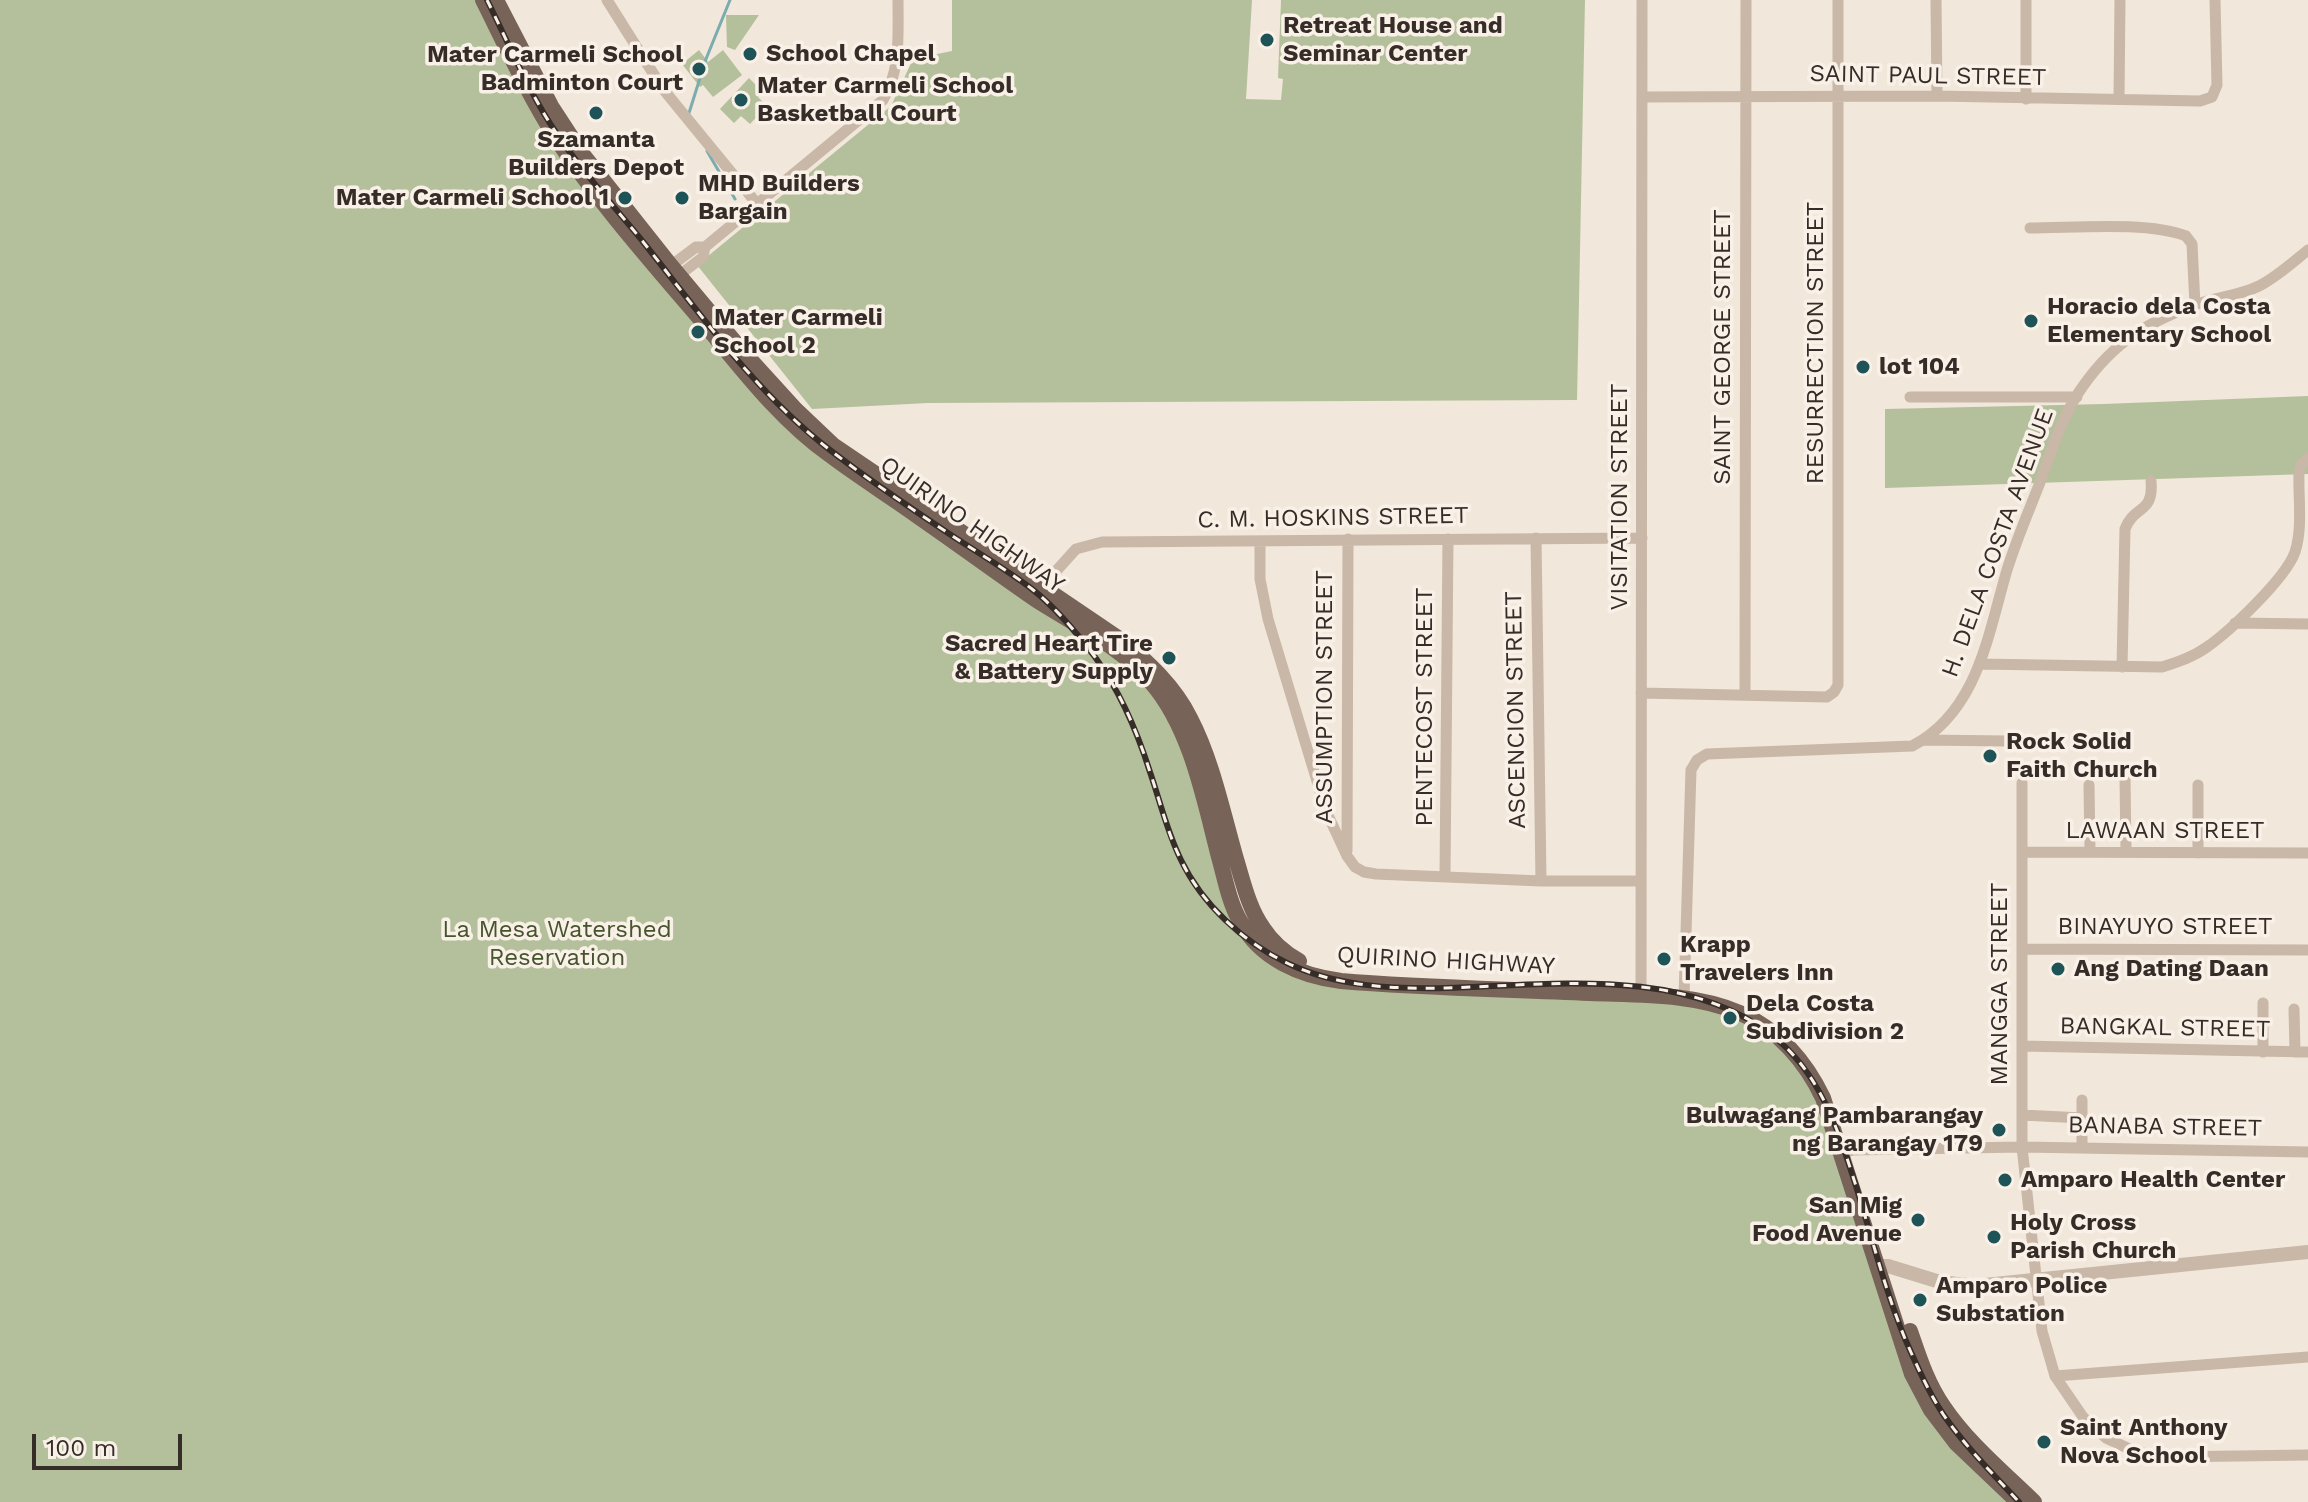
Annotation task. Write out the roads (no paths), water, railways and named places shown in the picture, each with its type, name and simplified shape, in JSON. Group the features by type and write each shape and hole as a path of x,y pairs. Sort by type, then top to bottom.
{"main road":[{"name":"QUIRINO HIGHWAY","path":"483,0 555,137 573,163 670,274"},
{"name":"QUIRINO HIGHWAY","path":"496,0 551,106 575,143 735,361 800,431 827,454 1038,592 1135,666 1152,683 1176,719 1188,747 1240,921 1249,935 1279,962 1319,978 1341,981 1685,992 1758,1022 1784,1043 1816,1082 1846,1152 1883,1266 1912,1374 1931,1410 1956,1443 2018,1502"},
{"name":"QUIRINO HIGHWAY","path":"1883,1266 1923,1370 1942,1404 1964,1434 2034,1502"}],"street":[{"path":"607,0 663,89 758,205"},
{"path":"670,274 703,257 705,247 883,100 896,69 898,0"},
{"name":"VISITATION STREET","path":"1641,989 1642,0"},
{"name":"SAINT GEORGE STREET","path":"1745,694 1746,0"},
{"name":"RESURRECTION STREET","path":"1745,694 1827,697 1838,685 1838,0"},
{"path":"1936,0 1937,96"},
{"path":"2026,0 2026,99"},
{"path":"2119,99 2120,0"},
{"name":"SAINT PAUL STREET","path":"1642,97 1937,96 2200,101 2212,97 2217,85 2215,0"},
{"path":"2030,228 2116,227 2159,230 2186,236 2192,244 2195,305"},
{"name":"H. DELA COSTA AVENUE","path":"1923,740 1948,720 1971,684 2020,534 2053,446 2077,397 2105,358 2118,345 2148,327 2195,305 2260,286 2308,250"},
{"path":"1910,397 2077,397"},
{"path":"1979,664 2162,667 2185,660 2206,648 2254,605 2294,554 2298,536 2298,479 2301,465 2308,458"},
{"path":"2122,667 2125,529 2129,519 2149,503 2151,481"},
{"name":"ASCENCION STREET","path":"1536,538 1541,881"},
{"name":"C. M. HOSKINS STREET","path":"1038,592 1069,554 1094,543 1642,538"},
{"name":"ASSUMPTION STREET","path":"1347,856 1348,539"},
{"name":"PENTECOST STREET","path":"1445,876 1448,539"},
{"path":"1260,541 1260,579 1268,619 1326,811 1355,867 1364,872 1541,881 1641,881"},
{"path":"2254,605 2261,623"},
{"path":"2235,623 2308,624"},
{"path":"1641,693 1745,694"},
{"path":"1685,992 1691,770 1697,760 1707,754 1891,748 1912,746 1923,740 2007,741"},
{"path":"2125,776 2126,852"},
{"name":"MANGGA STREET","path":"2022,783 2022,1147 2045,1347 2055,1376 2083,1417 2106,1438 2136,1452 2165,1457 2308,1455"},
{"path":"2089,785 2090,852"},
{"path":"2198,785 2198,853"},
{"name":"LAWAAN STREET","path":"2022,852 2308,853"},
{"name":"BINAYUYO STREET","path":"2022,949 2308,950"},
{"path":"2263,1003 2263,1052"},
{"path":"2294,1009 2302,1052"},
{"name":"BANGKAL STREET","path":"2022,1046 2302,1052"},
{"path":"2082,1100 2082,1147"},
{"path":"2022,1115 2082,1118"},
{"name":"BANABA STREET","path":"1846,1152 2022,1147 2308,1152"},
{"path":"1883,1266 1959,1285 1993,1285 2308,1252"},
{"path":"2055,1376 2308,1357"}],"waterway":[{"path":"689,113 706,59 730,0"},
{"path":"707,151 735,199"}],"railway":[{"path":"487,0 537,102 567,148 754,379 803,428 845,461 1032,589 1081,639 1104,670 1127,712 1181,860 1200,892 1240,933 1271,954 1306,971 1365,985 1426,988 1573,983 1658,989 1699,999 1738,1014 1790,1051 1816,1085 1826,1104 1856,1186 1892,1303 1928,1387 1960,1437 2019,1502"}],"place":[{"name":"Retreat House and Seminar Center","path":"1267,40"},
{"name":"School Chapel","path":"750,54"},
{"name":"Mater Carmeli School Badminton Court","path":"699,69"},
{"name":"Mater Carmeli School Basketball Court","path":"741,100"},
{"name":"Szamanta Builders Depot","path":"596,113"},
{"name":"Mater Carmeli School 1","path":"625,198"},
{"name":"MHD Builders Bargain","path":"682,198"},
{"name":"Horacio dela Costa Elementary School","path":"2031,321"},
{"name":"Mater Carmeli School 2","path":"698,332"},
{"name":"lot 104","path":"1863,367"},
{"name":"Sacred Heart Tire & Battery Supply","path":"1169,658"},
{"name":"Rock Solid Faith Church","path":"1990,756"},
{"name":"Krapp Travelers Inn","path":"1664,959"},
{"name":"Ang Dating Daan","path":"2058,969"},
{"name":"Dela Costa Subdivision 2","path":"1730,1018"},
{"name":"Bulwagang Pambarangay ng Barangay 179","path":"1999,1130"},
{"name":"Amparo Health Center","path":"2005,1180"},
{"name":"San Mig Food Avenue","path":"1918,1220"},
{"name":"Holy Cross Parish Church","path":"1994,1237"},
{"name":"Amparo Police Substation","path":"1920,1300"},
{"name":"Saint Anthony Nova School","path":"2044,1442"}],"park label":[{"name":"La Mesa Watershed Reservation","path":"557,944"}]}
